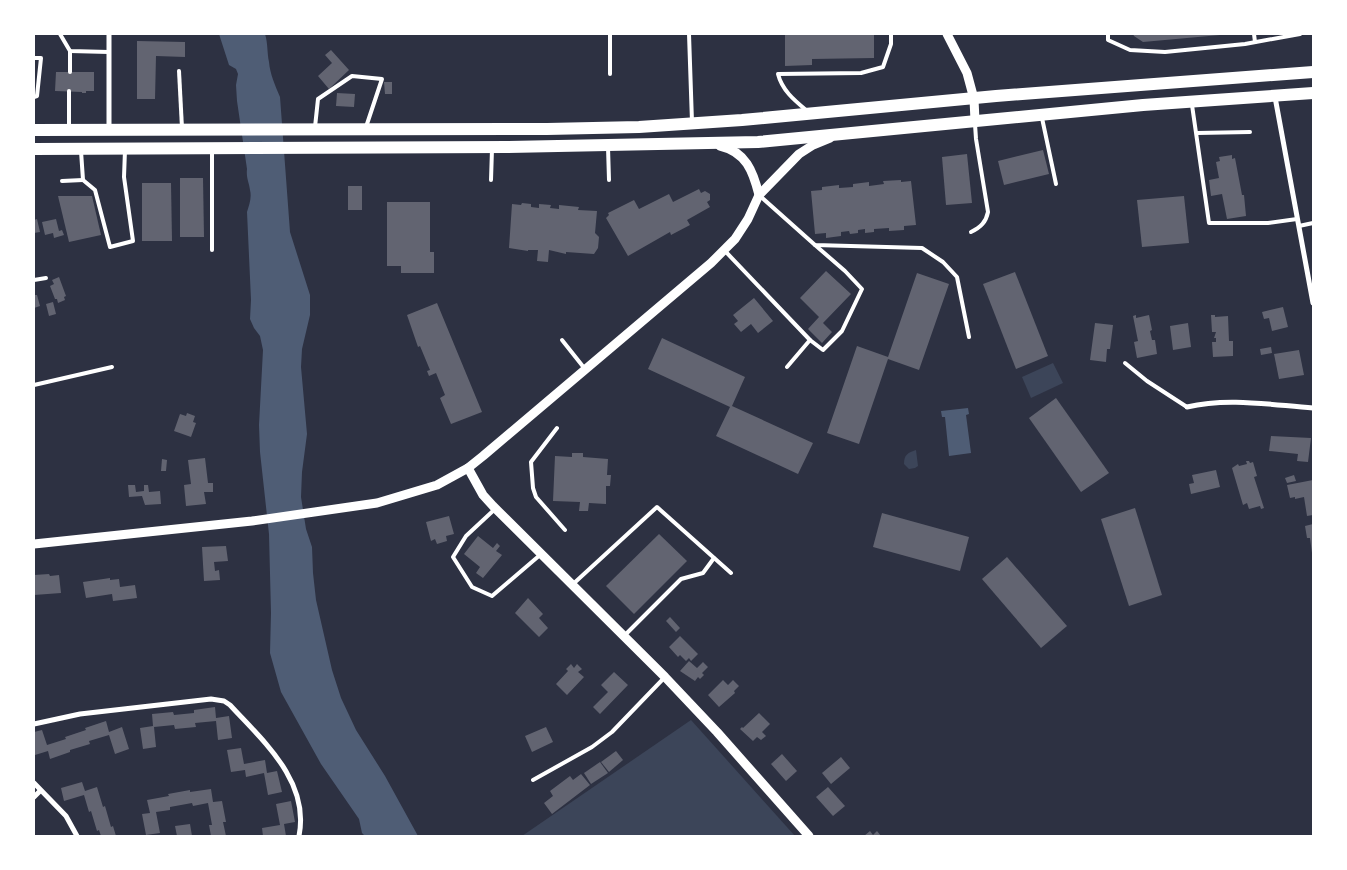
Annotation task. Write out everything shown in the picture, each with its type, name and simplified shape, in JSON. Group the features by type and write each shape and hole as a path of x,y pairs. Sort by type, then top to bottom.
{"highway":[{"path":"34,130 586,129 692,124 1313,72"},
{"path":"34,149 492,148 714,144 835,136 1041,115 1313,93"}],"street":[{"path":"109,34 109,130"},
{"path":"947,34 968,73 974,99 975,121"},
{"path":"1274,96 1313,303"},
{"path":"34,544 320,512 377,503 437,485 468,468 725,250 736,239 759,195 799,154 813,145 835,136"},
{"path":"714,144 730,148 740,154 749,166 759,195"},
{"path":"1187,407 1228,401 1313,408"},
{"path":"468,468 483,494 495,509 665,676 809,836"},
{"path":"34,724 80,714 211,700 224,701 230,705 274,754 287,773 298,797 300,811 299,836"},
{"path":"34,783 66,816 77,836"},
{"path":"34,797 40,791"}],"lane":[{"path":"60,34 70,51 70,72"},
{"path":"610,34 610,74"},
{"path":"689,34 692,124"},
{"path":"812,114 797,103 781,85 778,74 861,73 883,67 891,44 891,34"},
{"path":"1108,34 1108,40 1130,50 1165,52 1255,42 1300,34"},
{"path":"1254,34 1255,42"},
{"path":"70,51 109,52"},
{"path":"34,58 41,58 37,96 34,96"},
{"path":"179,71 182,130"},
{"path":"312,129 318,99 352,76 382,79 366,129"},
{"path":"69,130 70,92"},
{"path":"1191,102 1209,223 1268,223 1297,219"},
{"path":"1041,115 1056,184"},
{"path":"972,232 980,228 986,220 988,212 976,139 975,121"},
{"path":"1197,133 1250,132"},
{"path":"608,146 608,180"},
{"path":"212,250 217,148"},
{"path":"491,180 492,148"},
{"path":"81,149 83,180"},
{"path":"62,181 83,180 95,190 110,247 133,241 124,177 125,149"},
{"path":"725,250 810,340 823,350 842,331 862,289 845,271 759,195"},
{"path":"1299,226 1313,223"},
{"path":"815,245 922,248 943,262 957,277 969,337"},
{"path":"34,280 46,278"},
{"path":"562,340 585,369"},
{"path":"787,367 810,340"},
{"path":"1125,363 1187,407"},
{"path":"34,385 112,366"},
{"path":"557,428 531,462 533,488 536,496 565,530"},
{"path":"572,585 657,507 731,574"},
{"path":"495,509 466,536 454,557 472,587 492,596 541,555"},
{"path":"624,636 681,579 703,572 714,558"},
{"path":"533,780 592,747 612,732 665,676"}],"shaded area":[{"path":"219,34 265,34 266,37 270,71 280,97 290,232 310,295 310,315 302,349 301,367 307,434 301,497 306,529 312,547 316,600 332,670 341,698 356,730 385,776 418,836 365,836 362,833 359,819 321,764 281,692 270,653 269,534 259,425 263,350 260,336 250,319 251,300 247,212 251,193 247,177 237,101 236,85 238,74 236,69 229,65"},
{"path":"1053,363 1063,383 1031,398 1022,377"},
{"path":"968,408 969,414 966,415 971,453 949,456 945,417 942,417 941,411"},
{"path":"916,450 918,466 909,469 904,464 905,458 909,453"},
{"path":"691,720 795,836 522,836"}],"building":[{"path":"785,34 874,34 874,58 812,59 812,65 785,66"},
{"path":"1133,34 1220,34 1220,35 1143,42"},
{"path":"137,41 185,42 185,57 156,56 155,99 137,99"},
{"path":"331,50 349,70 329,89 318,76 332,63 325,55"},
{"path":"56,72 94,72 94,91 82,93 55,91"},
{"path":"384,82 392,82 392,94 385,94"},
{"path":"337,93 355,94 354,107 336,106"},
{"path":"1043,150 1049,174 1004,185 998,161"},
{"path":"967,154 972,203 946,205 942,157"},
{"path":"1232,155 1232,159 1235,158 1242,195 1244,195 1246,216 1227,219 1222,194 1211,196 1209,180 1219,178 1216,162 1220,161 1219,157"},
{"path":"180,178 203,178 204,237 180,237"},
{"path":"901,180 901,182 911,181 916,225 904,226 904,230 889,231 889,228 874,229 874,232 865,233 865,229 858,230 858,233 850,234 849,231 841,232 841,236 826,238 826,233 815,234 811,191 822,190 822,187 839,185 839,188 853,187 853,184 869,182 869,186 884,184 883,181"},
{"path":"142,183 171,183 172,241 142,241"},
{"path":"348,186 362,186 362,210 348,210"},
{"path":"699,189 701,193 705,191 710,194 710,200 707,202 710,207 687,220 690,225 671,235 670,232 628,256 606,218 609,215 608,213 634,200 639,209 669,194 673,202"},
{"path":"58,196 92,196 101,235 69,242"},
{"path":"1184,196 1189,243 1142,247 1137,200"},
{"path":"387,202 430,202 430,252 434,252 434,273 401,273 401,266 387,266"},
{"path":"522,203 531,204 531,207 539,208 539,204 551,205 550,208 559,209 559,205 579,207 578,210 597,211 595,233 599,237 598,248 594,254 566,252 566,254 549,250 548,262 537,261 538,250 528,251 509,248 512,204 521,205"},
{"path":"37,219 40,232 34,233 34,220"},
{"path":"56,219 59,231 62,230 64,235 54,238 53,233 45,235 42,222"},
{"path":"826,271 851,294 823,323 832,332 822,343 808,329 819,317 800,298"},
{"path":"1015,272 1048,356 1016,369 983,284"},
{"path":"917,273 949,284 919,370 888,359 859,444 827,433 857,346 888,357"},
{"path":"59,277 66,296 64,297 65,300 58,303 50,286 54,284 52,280"},
{"path":"34,295 37,295 40,306 34,308"},
{"path":"754,298 773,321 758,333 751,324 741,332 734,324 738,321 733,315"},
{"path":"53,302 56,314 49,316 46,304"},
{"path":"437,303 482,412 451,424 440,398 445,395 436,373 429,376 427,371 430,370 420,346 418,347 407,315"},
{"path":"1283,307 1288,327 1272,331 1269,318 1264,319 1262,312"},
{"path":"1136,315 1136,318 1149,315 1152,330 1150,331 1152,340 1155,340 1157,354 1137,358 1134,342 1138,341 1133,316"},
{"path":"1211,315 1215,315 1215,317 1228,316 1229,341 1233,341 1233,356 1213,357 1212,342 1216,342 1216,338 1214,338 1216,332 1212,332"},
{"path":"1095,323 1113,325 1110,349 1107,349 1106,362 1090,360"},
{"path":"1188,323 1191,347 1173,350 1170,326"},
{"path":"662,338 745,377 732,406 813,443 798,474 716,436 730,407 648,369"},
{"path":"1271,347 1272,353 1261,355 1260,349"},
{"path":"1299,350 1304,375 1279,379 1274,354"},
{"path":"1056,398 1109,473 1081,492 1029,418"},
{"path":"187,413 195,416 193,422 196,423 191,437 174,431 180,414 186,416"},
{"path":"1271,436 1311,438 1308,462 1297,461 1298,454 1269,451"},
{"path":"572,453 583,453 583,457 608,459 607,475 611,475 610,486 606,486 606,504 589,503 588,511 579,511 580,502 553,501 555,456 572,457"},
{"path":"205,458 208,483 213,483 213,492 204,492 206,504 186,506 184,485 191,484 188,460"},
{"path":"162,459 167,460 166,471 161,471"},
{"path":"1246,461 1253,462 1257,476 1254,477 1264,508 1261,509 1260,506 1249,509 1247,503 1243,505 1232,468 1238,464 1239,466 1247,464"},
{"path":"1216,470 1220,487 1191,494 1189,484 1194,483 1192,475"},
{"path":"1294,475 1296,481 1287,483 1285,478"},
{"path":"1313,480 1313,515 1307,516 1304,497 1290,498 1287,485"},
{"path":"128,485 135,485 136,492 144,491 144,485 148,485 149,492 160,491 161,504 145,505 142,496 129,497"},
{"path":"1135,508 1162,595 1129,606 1101,519"},
{"path":"882,513 969,537 960,571 873,547"},
{"path":"449,516 454,534 446,536 447,541 437,544 435,539 431,541 426,522"},
{"path":"1313,524 1312,553 1310,538 1307,538 1305,526"},
{"path":"659,534 687,561 634,614 606,586"},
{"path":"478,536 493,548 497,543 500,546 496,551 502,555 483,578 476,573 480,567 464,554"},
{"path":"226,546 228,561 214,562 215,571 219,570 220,580 204,581 202,547"},
{"path":"1007,557 1067,626 1041,648 982,579"},
{"path":"49,574 50,576 59,575 61,593 34,595 34,575"},
{"path":"110,578 110,580 119,579 120,587 135,585 137,598 113,601 112,594 86,598 83,582"},
{"path":"528,598 543,614 539,618 548,628 539,637 515,613"},
{"path":"670,617 680,628 676,632 666,621"},
{"path":"680,636 698,654 691,661 689,658 686,661 680,655 678,657 669,647"},
{"path":"689,661 697,668 703,662 708,667 702,673 704,675 700,679 698,677 695,681 680,671"},
{"path":"571,664 574,668 577,664 582,669 578,672 584,677 567,695 556,684 568,671 566,669"},
{"path":"614,672 628,685 600,714 593,707 608,692 601,685"},
{"path":"723,680 728,685 733,680 739,686 734,691 735,693 719,707 708,695"},
{"path":"215,707 216,718 229,716 232,738 218,740 216,721 195,723 196,727 175,729 174,725 154,727 156,747 143,749 140,728 153,726 152,714 173,712 174,715 194,713 194,710"},
{"path":"759,713 770,724 762,732 766,736 761,740 757,737 753,741 740,729"},
{"path":"106,721 109,732 122,727 129,749 115,754 109,735 89,741 90,744 50,759 48,751 35,755 34,732 42,730 47,745 66,739 65,737"},
{"path":"546,727 553,742 532,752 525,736"},
{"path":"241,748 244,764 265,760 267,773 277,771 282,792 268,795 264,773 246,777 245,770 231,772 227,750"},
{"path":"616,751 623,760 609,772 601,762"},
{"path":"782,754 797,771 786,781 771,764"},
{"path":"841,757 850,768 831,784 822,773"},
{"path":"600,762 608,773 591,784 584,773"},
{"path":"581,774 590,785 552,814 544,803 553,796 550,791 570,776 573,780"},
{"path":"82,782 85,791 97,787 103,807 105,806 111,827 113,826 116,836 101,836 99,830 97,831 84,795 64,801 61,788"},
{"path":"828,787 845,806 833,816 816,797"},
{"path":"211,789 213,802 222,801 226,822 223,822 226,836 211,836 209,825 212,825 208,803 193,806 192,803 156,812 160,833 146,835 142,814 150,813 147,800 190,790 190,792"},
{"path":"291,801 295,822 284,824 286,836 263,836 262,828 280,825 276,804"},
{"path":"190,824 192,836 177,836 175,826"},
{"path":"870,831 873,835 877,831 881,836 864,836"}]}
